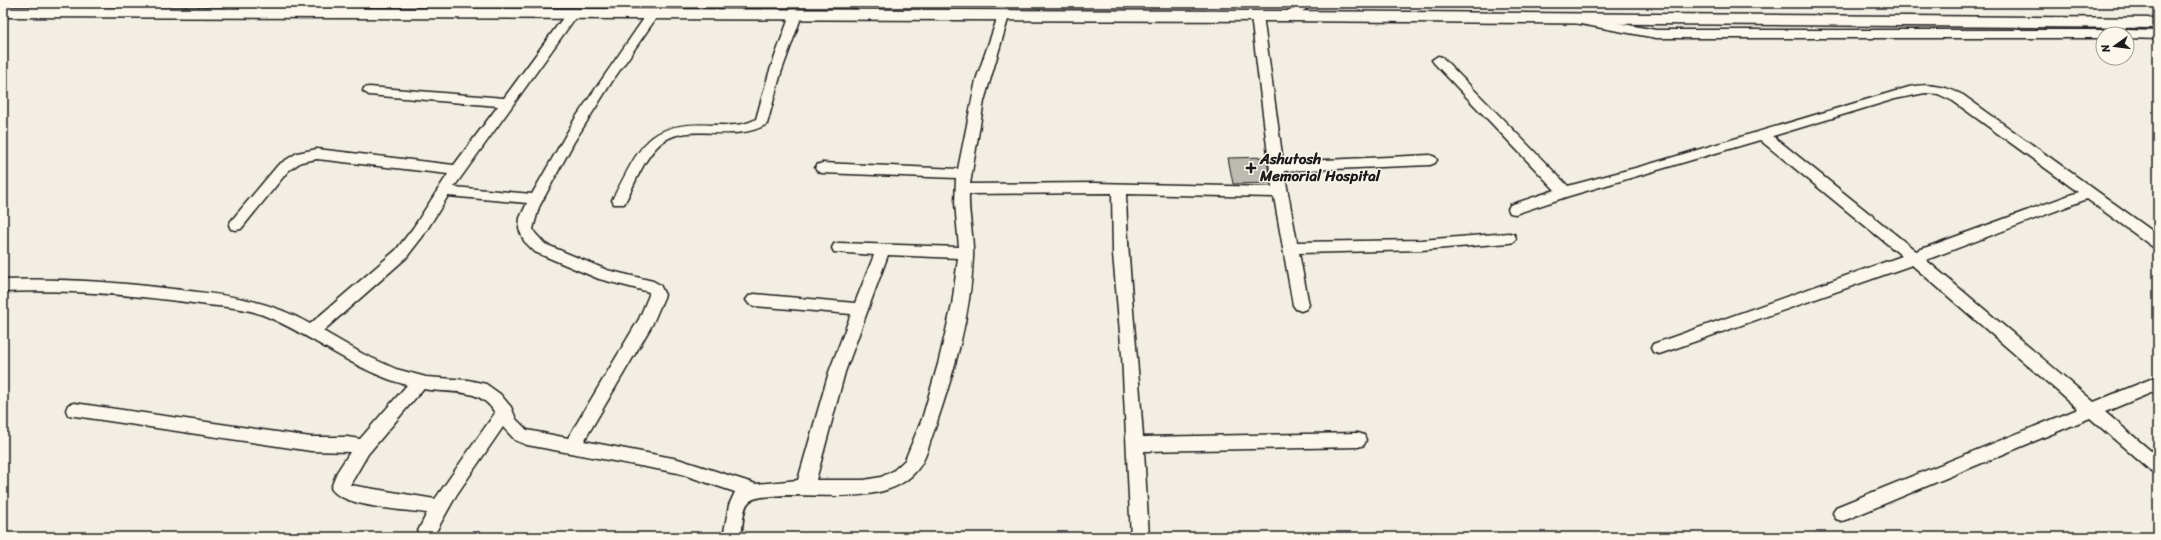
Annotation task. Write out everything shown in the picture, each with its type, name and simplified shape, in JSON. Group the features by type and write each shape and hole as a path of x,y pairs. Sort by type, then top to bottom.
{"street":[{"path":"1285,16 1310,3"},
{"path":"3,12 1285,16 2158,23"},
{"path":"312,331 401,254 418,232 443,191 572,14"},
{"path":"572,446 646,321 657,295 655,289 648,285 604,275 540,248 532,241 526,231 526,223 536,199 583,114 653,14"},
{"path":"619,200 648,149 663,136 680,129 744,129 758,125 762,121 775,73 796,15"},
{"path":"732,537 742,498 755,491 773,488 871,486 890,482 902,475 912,463 937,402 960,305 966,253 961,209 963,181 973,112 986,66 1003,16"},
{"path":"1257,16 1276,167 1301,305"},
{"path":"1572,18 1656,34 1794,36 2095,34"},
{"path":"2135,34 2158,35"},
{"path":"1438,60 1565,192"},
{"path":"1515,209 1565,192 1891,96 1912,90 1936,88 1958,98 2158,243"},
{"path":"369,91 507,102"},
{"path":"1762,135 1914,258 2094,410 2158,467"},
{"path":"236,225 283,168 290,162 306,155 317,154 458,170"},
{"path":"1276,167 1430,160"},
{"path":"822,168 963,181 1119,189 1280,192"},
{"path":"1119,189 1120,254 1130,355 1140,537"},
{"path":"443,191 536,199"},
{"path":"1659,348 1914,258 2089,193"},
{"path":"1290,248 1421,245 1509,238"},
{"path":"839,248 966,253"},
{"path":"805,487 837,372 883,250"},
{"path":"3,286 48,284 106,287 241,303 266,309 312,331 368,365 388,373 420,382 479,388 490,394 521,435 538,440 678,466 755,491"},
{"path":"754,300 860,309"},
{"path":"420,382 365,447 341,482 340,488 344,491 366,496 440,507"},
{"path":"1842,513 2158,383"},
{"path":"74,410 311,444 347,444 365,447"},
{"path":"424,537 440,507 468,463 505,412"},
{"path":"1135,444 1358,440"}],"building":[{"path":"1267,157 1270,183 1233,184 1228,158"}],"place":[{"name":"Ashutosh Memorial Hospital","path":"1251,168"}]}
